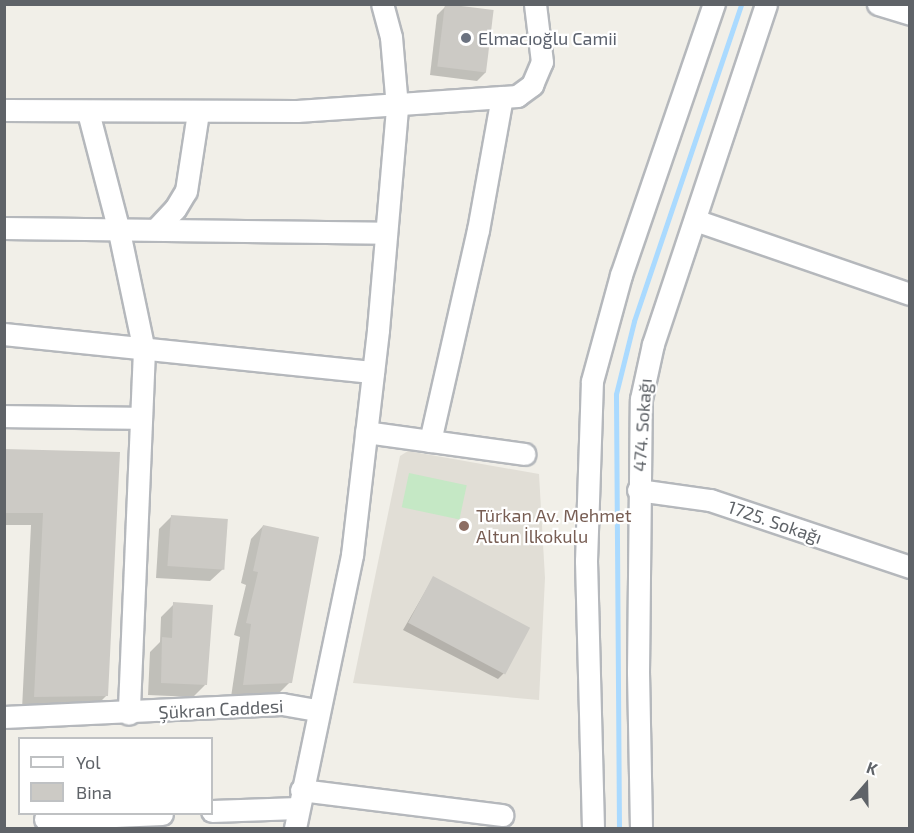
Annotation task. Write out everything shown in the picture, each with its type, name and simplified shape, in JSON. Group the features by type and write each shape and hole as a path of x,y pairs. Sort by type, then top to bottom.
{"street":[{"path":"295,828 317,710 352,555 373,372 397,106 391,37 382,4"},
{"path":"4,110 198,113 397,106 502,97 525,91 540,70 542,54 535,4"},
{"path":"592,828 586,572 592,381 621,275 714,4"},
{"name":"474. Sokağı","path":"640,828 638,426 646,373 766,4"},
{"path":"878,4 909,14"},
{"path":"430,441 478,230 502,97"},
{"path":"88,112 118,227 144,350 129,714"},
{"path":"157,228 176,209 186,190 198,113"},
{"path":"695,220 909,294"},
{"path":"4,228 118,227 386,233"},
{"path":"4,334 373,372"},
{"path":"4,416 141,418"},
{"path":"366,432 524,454"},
{"name":"1725. Sokağı","path":"638,490 710,500 909,567"},
{"name":"Şükran Caddesi","path":"4,717 129,714 282,704 317,710"},
{"path":"213,811 300,799 502,815"},
{"path":"45,819 123,815"}],"shaded area":[{"name":"Türkan Av. Mehmet Altun İlkokulu","path":"408,451 539,474 545,578 539,700 353,683 400,456"}],"green space":[{"path":"409,473 467,485 459,520 402,507"}],"building":[{"name":"Elmacıoğlu Camii","path":"445,4 494,10 486,73 437,67"},
{"path":"4,449 120,452 108,696 34,697 43,513 4,513"},
{"path":"171,515 228,519 224,570 167,566"},
{"path":"263,525 319,537 292,683 243,685 251,624 246,623 258,572 253,571"},
{"path":"433,576 530,628 505,674 408,623"},
{"path":"173,602 213,605 207,685 161,683 162,637 172,638"}],"waterway":[{"path":"619,828 616,394 634,321 741,4"}],"place":[{"name":"Elmacıoğlu Camii","path":"466,38"},
{"name":"Türkan Av. Mehmet Altun İlkokulu","path":"464,526"}]}
